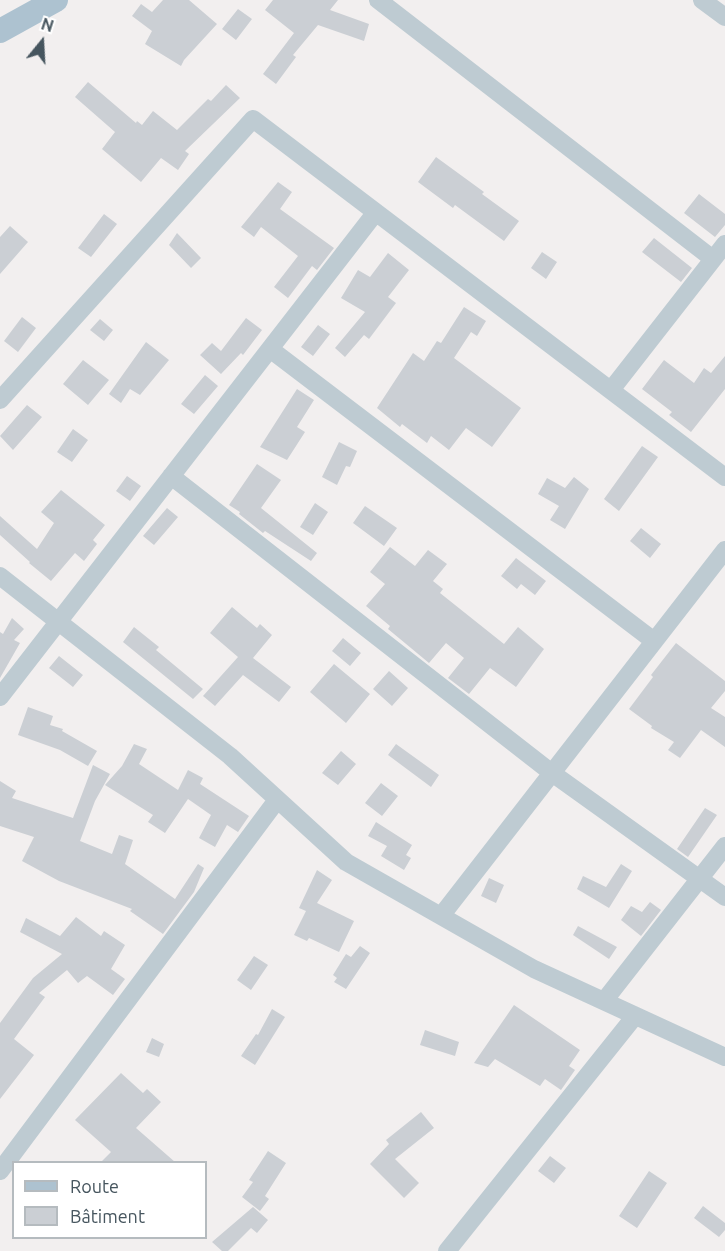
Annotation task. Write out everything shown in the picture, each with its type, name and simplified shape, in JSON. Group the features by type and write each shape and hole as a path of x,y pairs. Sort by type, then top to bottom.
{"main road":[{"path":"0,31 56,0"}],"street":[{"path":"378,0 400,7 713,259"},
{"path":"702,0 725,17"},
{"path":"0,400 253,119 725,477"},
{"path":"0,697 376,212"},
{"path":"610,390 725,244"},
{"path":"270,349 654,641"},
{"path":"171,476 552,772 725,897"},
{"path":"441,916 725,550"},
{"path":"0,576 230,756 346,862 534,969 725,1057"},
{"path":"0,1171 278,800"},
{"path":"604,1002 725,846"},
{"path":"447,1251 635,1016"}],"building":[{"path":"163,0 189,0 217,24 181,66 145,44 152,31 132,16 141,4 152,12"},
{"path":"273,0 338,0 330,10 369,24 364,41 318,25 293,55 296,57 276,84 263,74 294,33 265,10"},
{"path":"238,9 252,19 236,40 222,29"},
{"path":"88,82 136,123 137,121 142,125 153,111 177,130 208,99 211,101 226,85 240,98 185,151 189,154 178,170 161,158 141,182 102,149 115,132 75,97"},
{"path":"436,157 519,221 504,241 455,205 453,208 418,182"},
{"path":"278,182 292,192 280,209 334,248 317,270 312,266 288,298 274,287 298,256 261,227 254,237 241,227"},
{"path":"699,194 725,214 725,225 715,237 684,213"},
{"path":"104,214 117,224 91,257 78,248"},
{"path":"10,226 28,242 0,274 0,237"},
{"path":"177,233 201,258 191,268 169,245"},
{"path":"654,238 692,268 681,282 642,252"},
{"path":"542,252 557,262 546,279 531,268"},
{"path":"388,253 409,270 388,297 396,303 369,339 364,335 345,357 335,348 365,312 341,298 358,270 370,277"},
{"path":"464,307 486,321 477,336 471,332 454,358 521,408 492,447 466,428 449,450 431,436 427,443 402,424 400,427 377,408 413,353 424,361 437,341 441,343"},
{"path":"22,317 36,328 18,352 4,341"},
{"path":"246,318 262,330 243,355 241,353 221,374 200,355 212,343 221,351"},
{"path":"100,319 113,330 104,341 90,330"},
{"path":"318,325 330,334 313,356 301,347"},
{"path":"146,342 169,360 140,395 130,389 121,403 109,394"},
{"path":"725,356 725,389 691,432 669,415 672,412 642,389 664,360 694,383 704,368 711,373"},
{"path":"83,360 109,380 88,405 63,384"},
{"path":"205,375 218,386 194,414 181,404"},
{"path":"297,389 314,400 297,427 305,432 287,460 260,447"},
{"path":"27,405 42,417 13,450 0,436"},
{"path":"73,429 88,440 72,462 57,452"},
{"path":"339,442 357,451 350,467 346,466 337,485 322,477"},
{"path":"642,446 658,457 619,511 604,499"},
{"path":"257,464 281,480 261,508 317,553 311,561 265,531 263,533 229,505"},
{"path":"127,476 141,486 130,501 116,491"},
{"path":"574,477 589,489 565,529 550,520 559,506 538,494 547,478 565,488"},
{"path":"61,490 105,525 93,540 97,544 84,561 75,553 51,581 0,535 0,516 37,549 54,523 41,512"},
{"path":"315,503 328,512 313,535 300,527"},
{"path":"365,506 397,528 384,546 353,523"},
{"path":"167,508 178,517 154,545 143,536"},
{"path":"641,528 661,544 650,558 630,541"},
{"path":"390,547 415,566 428,550 447,564 433,581 443,589 440,593 504,644 518,627 544,649 516,687 490,668 469,694 448,678 464,658 446,643 429,663 388,629 390,626 366,606 385,584 370,572"},
{"path":"516,558 546,581 535,595 521,584 517,589 501,576"},
{"path":"232,607 257,628 260,624 272,635 253,658 291,687 279,702 243,675 215,706 203,696 238,657 210,633"},
{"path":"12,618 24,629 14,640 20,643 0,678 0,632 3,634"},
{"path":"134,627 159,647 156,650 203,689 193,699 123,642"},
{"path":"343,638 361,653 350,666 332,651"},
{"path":"676,643 725,681 725,691 711,708 725,717 725,747 701,730 680,758 668,750 674,742 651,728 652,726 629,709 653,677 651,675"},
{"path":"59,656 83,675 73,687 49,668"},
{"path":"334,664 370,694 346,723 310,692"},
{"path":"389,671 408,688 392,706 373,689"},
{"path":"28,707 53,716 50,725 63,729 62,731 97,751 88,766 60,750 18,735"},
{"path":"134,744 147,749 139,764 178,790 188,770 203,778 200,784 249,816 238,832 227,825 215,847 199,838 211,815 188,799 165,833 148,822 153,815 105,785 122,766"},
{"path":"396,744 439,775 431,787 388,755"},
{"path":"341,751 356,764 338,785 322,773"},
{"path":"93,765 110,774 95,801 80,841 112,854 119,835 133,840 125,864 175,899 198,864 204,868 194,892 163,934 130,911 132,909 59,881 22,861 34,837 0,826 0,781 16,791 12,798 73,818"},
{"path":"381,783 398,796 382,816 365,803"},
{"path":"705,808 717,815 688,857 677,849"},
{"path":"376,822 412,845 406,855 411,858 404,870 381,856 387,846 368,836"},
{"path":"621,864 632,871 609,908 577,889 583,876 606,887"},
{"path":"317,870 332,880 317,903 354,921 339,952 309,938 307,941 294,935 306,911 299,908"},
{"path":"489,878 504,885 496,903 481,896"},
{"path":"650,902 661,910 641,936 621,920 631,906 642,912"},
{"path":"76,917 101,936 104,931 125,945 111,969 125,979 113,995 87,976 78,983 67,970 39,993 45,997 14,1039 34,1055 0,1099 0,1023 33,978 62,954 20,932 26,918 60,936"},
{"path":"578,926 617,947 609,959 573,935"},
{"path":"360,946 370,953 346,989 334,982 337,978 333,975 346,954 351,957"},
{"path":"254,956 268,965 251,990 237,980"},
{"path":"514,1005 580,1050 569,1066 575,1070 561,1090 545,1079 540,1086 495,1059 488,1067 474,1063"},
{"path":"272,1009 285,1017 255,1065 241,1056 256,1034 258,1035"},
{"path":"425,1030 459,1042 455,1056 420,1045"},
{"path":"152,1038 164,1044 159,1057 146,1052"},
{"path":"121,1073 143,1093 147,1089 161,1102 136,1128 174,1161 102,1161 111,1152 75,1120"},
{"path":"421,1112 434,1128 395,1159 419,1183 404,1198 370,1164 389,1144 386,1140"},
{"path":"268,1151 286,1163 265,1196 269,1199 260,1211 242,1197 253,1182 249,1180"},
{"path":"550,1156 566,1168 554,1183 538,1171"},
{"path":"649,1171 667,1183 637,1228 619,1216"},
{"path":"703,1206 725,1223 725,1230 719,1237 694,1218"},
{"path":"253,1207 268,1220 257,1233 251,1228 228,1251 222,1251 212,1242"}]}
